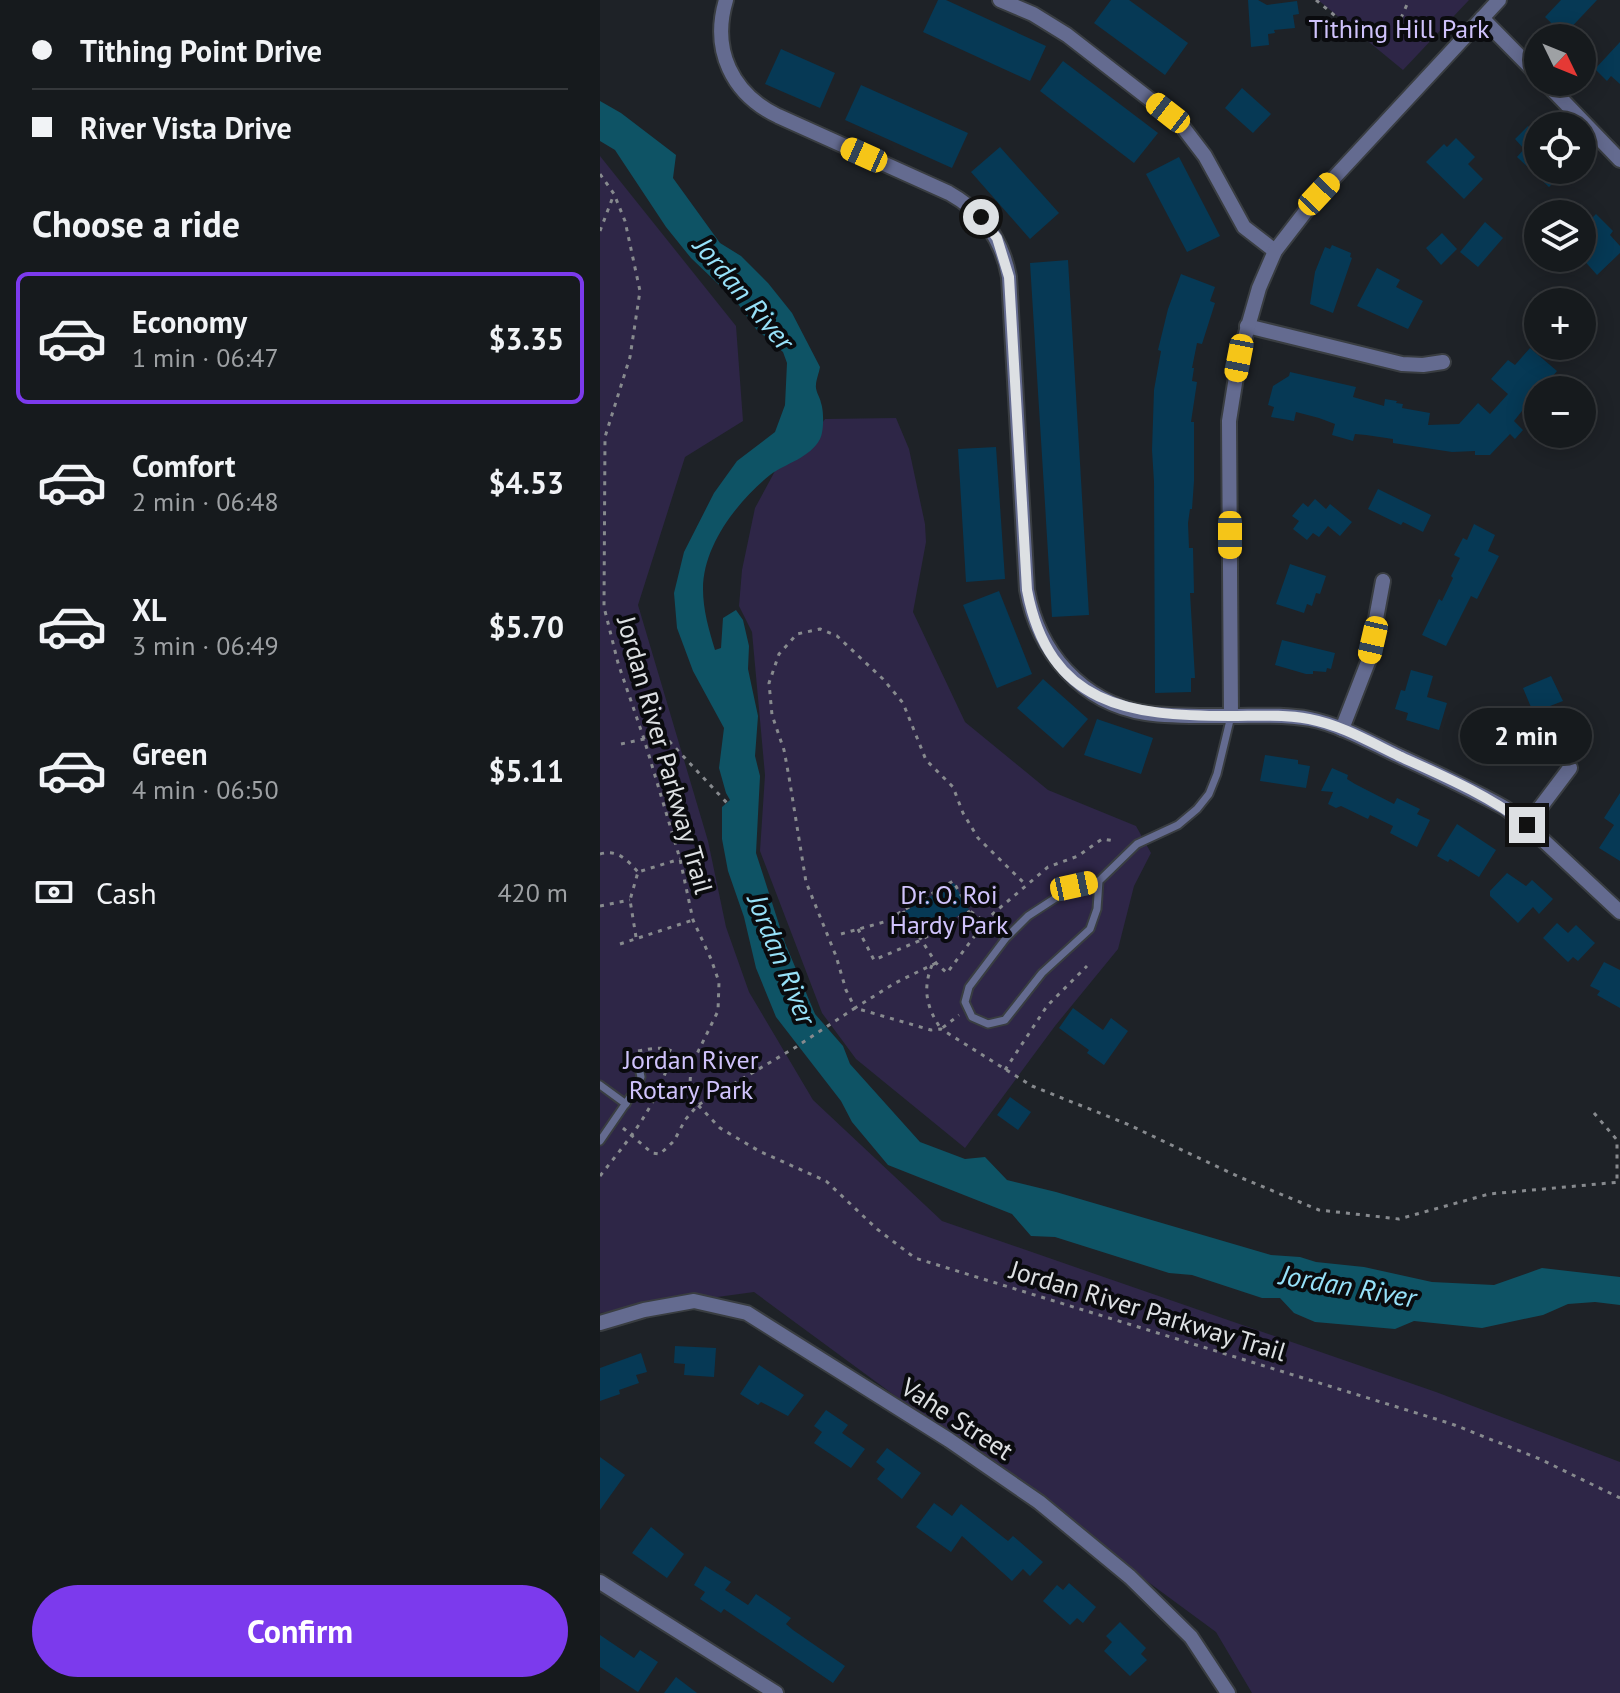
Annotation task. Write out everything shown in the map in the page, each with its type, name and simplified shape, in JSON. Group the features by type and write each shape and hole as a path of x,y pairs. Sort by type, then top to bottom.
{"street":[{"path":"726,0 720,33 722,49 735,82 755,103 949,193 972,207 997,238 1009,277 1027,590 1034,621 1048,649 1081,686 1127,709 1176,716 1280,716 1310,719 1342,729 1505,808 1620,912"},
{"path":"1000,0 1033,14 1067,35 1179,122 1205,156 1244,227 1275,251"},
{"path":"1231,716 1229,421 1247,326 1259,288 1275,251 1319,194 1499,0"},
{"path":"1482,18 1524,61"},
{"path":"1558,96 1620,160"},
{"path":"1247,326 1402,364 1443,362"},
{"path":"1342,729 1368,662 1383,581"},
{"path":"1527,825 1570,768"},
{"name":"Vahe Street","path":"600,1323 644,1310 694,1301 747,1313 949,1440 1039,1502 1130,1577 1191,1637 1228,1693"},
{"path":"600,1582 776,1693"}],"lane":[{"path":"1099,881 1097,909 1090,929 1042,973 1005,1020 998,1023 979,1022 965,1002 969,987 1006,938 1053,897 1074,886 1099,881 1127,851 1178,825 1197,809 1209,794 1226,745 1231,716"},
{"path":"600,1141 641,1077 638,1063"},
{"path":"600,1085 626,1104"}],"path":[{"path":"1316,0 1345,24 1354,27"},
{"path":"1401,18 1409,0"},
{"name":"Jordan River Parkway Trail","path":"600,174 614,194 625,221 640,291 630,357 605,437 604,607 618,663 680,859 693,920 719,982 718,1011 691,1066"},
{"path":"600,231 614,194"},
{"path":"855,1008 806,882 784,750 772,715 769,683 779,654 797,634 820,629 837,636 883,679 903,703 926,760 953,787 963,813 978,838 1026,885"},
{"path":"621,744 658,736 669,741 727,803"},
{"path":"903,911 934,964 947,973 985,922 1048,867 1078,856 1102,839 1115,841"},
{"path":"600,854 607,852 624,856 638,872"},
{"path":"638,872 680,859"},
{"path":"636,937 630,900 638,872"},
{"path":"841,934 884,922 953,881 970,911 985,922"},
{"path":"600,906 630,900"},
{"path":"858,929 874,960 921,940 970,911"},
{"path":"620,944 693,920"},
{"path":"614,1121 652,1153 660,1154 674,1141 685,1120 698,1105 895,983 934,964"},
{"path":"934,964 927,978 925,997 941,1029 1005,1070 1032,1086 1127,1124 1237,1176 1319,1210 1399,1219 1489,1194 1618,1182 1617,1140 1594,1113"},
{"path":"1005,1070 1047,1006 1087,966"},
{"path":"855,1008 931,1030 941,1029 968,1010"},
{"path":"637,1051 662,1047 672,1049 691,1066 690,1084 698,1105"},
{"path":"600,1176 644,1121 666,1074 672,1049"},
{"name":"Jordan River Parkway Trail","path":"698,1105 720,1128 759,1151 826,1181 877,1229 915,1258 1452,1424 1540,1459 1620,1498"}],"green space":[{"name":"Tithing Hill Park","path":"1318,0 1469,0 1403,70"},
{"name":"Jordan River Rotary Park","path":"600,156 736,326 743,421 685,457 638,605 708,841 726,927 749,992 813,1100 942,1221 1436,1392 1620,1462 1620,1693 1252,1693 1216,1632 754,1292 600,1313"},
{"name":"Dr. O. Roi Hardy Park","path":"896,418 909,449 925,524 926,542 913,612 965,722 1048,790 1136,826 1151,853 1134,886 1118,949 1055,1026 965,1148 856,1059 822,1013 760,851 765,775 752,632 739,606 742,570 755,508 781,460 804,450 825,419"}],"water":[{"name":"Jordan River","path":"600,101 676,155 673,178 720,243 741,256 792,313 820,367 816,387 823,411 820,439 804,456 770,475 724,525 709,556 703,597 715,650 721,648 723,618 736,610 743,620 749,646 748,669 758,716 755,756 760,776 756,853 785,943 815,1014 843,1046 850,1064 920,1142 965,1159 985,1157 1007,1180 1271,1255 1364,1267 1432,1282 1494,1285 1542,1268 1620,1277 1620,1305 1595,1302 1568,1304 1543,1315 1482,1328 1414,1321 1395,1329 1315,1322 1294,1313 1280,1298 1262,1298 1192,1275 1169,1273 1055,1237 1031,1236 1012,1214 888,1165 852,1122 841,1101 776,1017 756,968 722,839 722,807 730,800 719,768 724,728 693,671 677,628 674,593 684,552 714,493 737,461 775,432 785,405 787,363 783,352 756,329 736,301 691,258 666,227 615,150 600,141"}],"building":[{"path":"938,0 946,0 1046,46 1030,81 923,32"},
{"path":"1111,0 1129,0 1188,43 1165,75 1094,23"},
{"path":"1248,0 1258,0 1267,5 1297,1 1299,14 1293,15 1295,28 1274,30 1275,33 1268,34 1269,45 1251,47"},
{"path":"1561,0 1597,0 1574,24 1552,24 1545,17"},
{"path":"1620,42 1620,84 1611,76 1607,81 1596,68"},
{"path":"781,49 835,73 820,108 765,84"},
{"path":"1063,61 1158,133 1134,163 1040,91"},
{"path":"861,85 968,133 952,168 845,120"},
{"path":"1242,88 1271,114 1253,133 1225,108"},
{"path":"1524,130 1524,149 1515,139"},
{"path":"1456,138 1475,157 1468,164 1483,179 1464,199 1426,162 1444,144 1447,147"},
{"path":"1000,147 1059,213 1030,239 971,172"},
{"path":"1524,149 1524,164 1517,157"},
{"path":"1179,157 1220,236 1187,252 1146,174"},
{"path":"1596,214 1613,231 1610,235 1620,246 1620,253 1597,275 1594,272"},
{"path":"1485,222 1503,238 1478,267 1460,252"},
{"path":"1442,233 1457,249 1441,265 1426,248"},
{"path":"1332,245 1351,253 1352,258 1333,313 1310,304 1315,272 1325,247 1330,249"},
{"path":"1068,260 1089,615 1052,617 1030,263"},
{"path":"1377,268 1400,280 1396,287 1423,301 1408,329 1357,306"},
{"path":"1181,274 1215,287 1210,301 1215,303 1202,344 1197,343 1192,368 1192,381 1197,382 1191,422 1194,422 1194,481 1188,523 1189,548 1193,548 1194,593 1190,593 1195,678 1191,678 1191,692 1155,693 1154,390 1161,351 1158,350"},
{"path":"1524,355 1524,360 1544,360 1557,371 1553,376 1524,376 1524,408 1514,421 1523,430 1515,439 1510,434 1490,455 1393,443 1393,439 1366,435 1355,434 1353,441 1332,435 1335,424 1319,418 1296,412 1294,421 1271,417 1274,407 1268,405 1273,386 1289,376 1290,372 1356,387 1353,397 1384,406 1385,399 1397,401 1403,404 1402,408 1430,413 1428,425 1459,424 1478,403 1490,414 1508,394 1491,379 1508,360 1515,365"},
{"path":"996,447 1005,579 966,582 958,449"},
{"path":"1378,489 1431,515 1423,532 1368,509"},
{"path":"1315,499 1326,509 1330,504 1352,522 1340,536 1328,526 1319,537 1313,533 1307,540 1293,529 1299,521 1292,516 1303,503 1308,507"},
{"path":"1474,524 1495,535 1488,551 1499,556 1477,599 1471,596 1446,646 1422,635 1453,578 1451,576 1460,558 1454,555 1463,538 1467,540"},
{"path":"1290,564 1326,576 1320,594 1316,593 1312,606 1307,604 1304,613 1276,604"},
{"path":"999,591 1032,674 997,688 963,605"},
{"path":"1282,640 1335,653 1331,669 1306,674 1275,665"},
{"path":"1411,670 1433,676 1427,697 1447,703 1439,730 1406,720 1408,713 1395,709 1401,690 1405,691"},
{"path":"1551,676 1563,701 1550,706 1552,711 1536,719 1523,688"},
{"path":"1043,679 1088,719 1063,748 1017,708"},
{"path":"1097,719 1153,738 1141,774 1084,755"},
{"path":"1493,724 1519,738 1510,754 1504,751 1498,762 1478,751"},
{"path":"1265,755 1298,760 1298,764 1310,766 1306,788 1260,781"},
{"path":"1332,768 1394,804 1397,798 1420,809 1417,814 1430,820 1417,847 1390,833 1393,826 1370,815 1368,819 1341,806 1336,808 1328,804 1333,792 1321,791"},
{"path":"1620,793 1620,861 1599,848 1614,825 1604,818"},
{"path":"1457,824 1496,850 1479,877 1450,859 1448,862 1437,856"},
{"path":"1507,873 1526,886 1532,880 1553,899 1539,914 1533,907 1518,923 1490,896 1490,891"},
{"path":"954,883 969,910 921,936 905,911"},
{"path":"1557,923 1568,933 1576,925 1595,943 1578,961 1573,957 1568,962 1543,938"},
{"path":"1604,962 1620,970 1620,1008 1597,995 1600,991 1590,986"},
{"path":"1073,1008 1103,1030 1111,1018 1128,1031 1104,1065 1059,1028"},
{"path":"1010,1097 1031,1112 1018,1130 997,1115"},
{"path":"675,1346 716,1348 714,1377 684,1375 685,1364 674,1363"},
{"path":"641,1353 647,1372 636,1375 639,1383 600,1401 600,1368"},
{"path":"759,1365 804,1395 788,1416 761,1402 758,1405 740,1394"},
{"path":"826,1410 848,1425 842,1433 865,1449 851,1468 814,1443 822,1432 814,1426"},
{"path":"887,1448 921,1473 902,1499 877,1479 885,1469 876,1462"},
{"path":"600,1457 625,1475 600,1510"},
{"path":"934,1503 952,1516 961,1504 1008,1541 1013,1536 1043,1562 1030,1576 1023,1569 1012,1581 962,1536 951,1552 916,1527"},
{"path":"651,1527 684,1554 667,1578 632,1553"},
{"path":"705,1566 731,1582 725,1590 748,1605 756,1594 791,1618 786,1624 793,1630 845,1666 833,1683 724,1609 721,1613 700,1599 705,1592 694,1585"},
{"path":"1069,1583 1096,1607 1083,1623 1077,1618 1070,1625 1043,1601 1057,1585 1063,1590"},
{"path":"1120,1622 1146,1648 1141,1654 1147,1660 1130,1676 1104,1651 1112,1642 1106,1636"},
{"path":"600,1635 634,1658 640,1650 658,1662 638,1692 600,1667"},
{"path":"676,1677 697,1693 664,1693"}],"route":[{"path":"981,217 997,238 1009,277 1027,590 1040,635 1068,674 1081,686 1111,703 1145,713 1280,716 1310,719 1342,729 1480,794 1527,825"}]}
